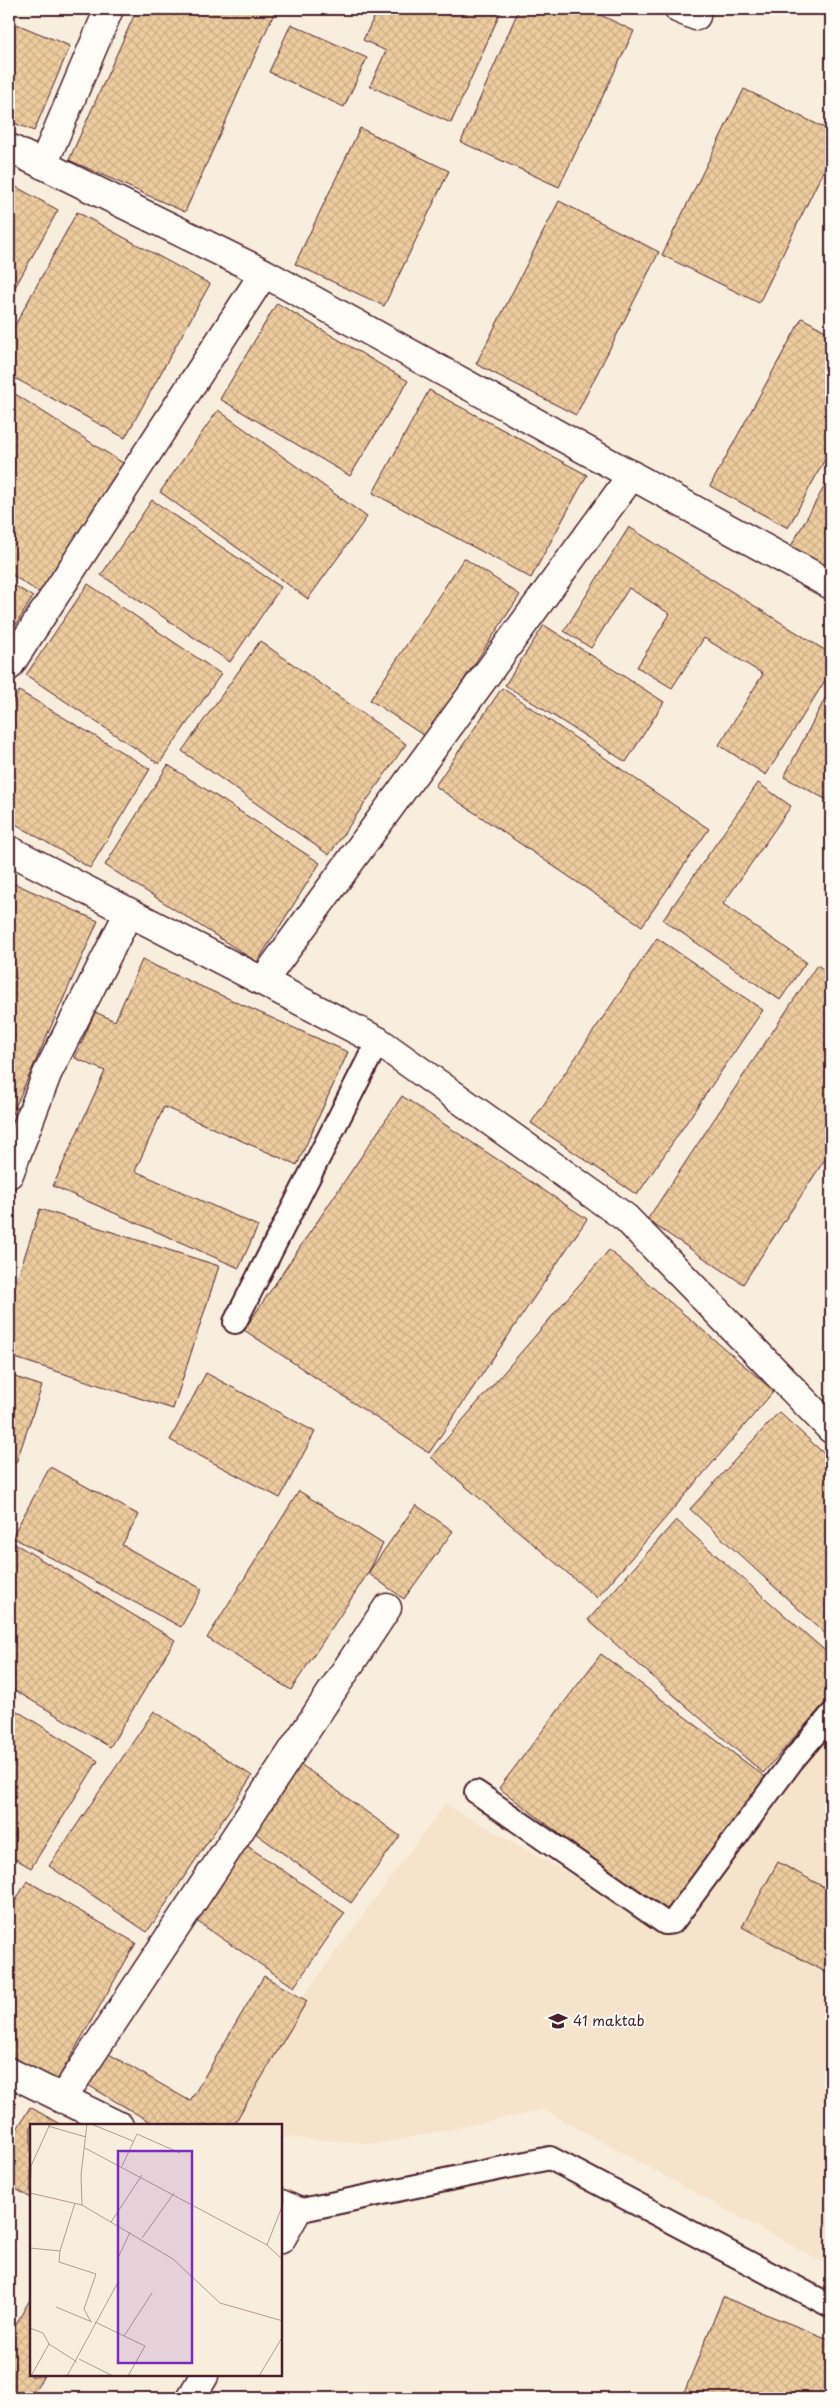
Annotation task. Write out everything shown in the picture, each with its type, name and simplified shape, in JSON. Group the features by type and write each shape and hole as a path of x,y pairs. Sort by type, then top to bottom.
{"street":[{"path":"43,165 109,9"},
{"path":"9,148 264,273 831,585"},
{"path":"9,666 264,273"},
{"path":"263,981 632,475"},
{"path":"9,850 378,1040 626,1218 831,1429"},
{"path":"9,1174 46,1074 129,912"},
{"path":"62,2099 387,1608"},
{"path":"9,2072 114,2124"},
{"path":"282,2235 289,2207"},
{"path":"191,2398 203,2377"}],"lane":[{"path":"235,1322 378,1040"},
{"path":"476,1792 665,1923 673,1922 792,1761 831,1715"},
{"path":"289,2207 550,2158 831,2306"}],"shaded area":[{"name":"41 maktab","path":"831,1720 831,2267 544,2110 378,2144 282,2137 282,2124 208,2124 445,1804 673,1932"}],"building":[{"path":"137,9 276,9 185,212 69,160"},
{"path":"378,9 502,9 451,123 370,86 386,51 363,40"},
{"path":"519,9 588,9 634,31 559,187 461,142"},
{"path":"9,21 70,46 34,131 9,121"},
{"path":"291,24 367,58 344,107 269,72"},
{"path":"744,89 831,131 831,155 759,303 662,255"},
{"path":"360,128 449,171 384,306 295,264"},
{"path":"9,183 58,210 9,298"},
{"path":"559,201 659,252 576,415 476,364"},
{"path":"77,212 210,284 125,438 9,375 9,336"},
{"path":"277,303 408,381 350,476 220,399"},
{"path":"802,318 831,334 831,448 788,528 710,486"},
{"path":"9,390 126,465 43,595 9,573"},
{"path":"429,390 587,475 531,578 373,493"},
{"path":"218,410 367,517 308,599 160,492"},
{"path":"828,480 831,481 831,570 790,548"},
{"path":"152,500 281,587 230,662 101,575"},
{"path":"629,527 831,654 831,671 766,775 719,745 763,674 704,638 672,688 637,667 670,614 629,588 591,648 564,631"},
{"path":"464,558 520,595 426,737 370,700"},
{"path":"9,582 33,597 9,636"},
{"path":"88,584 221,674 159,764 26,675"},
{"path":"544,625 664,702 626,762 505,685"},
{"path":"260,641 406,744 329,855 182,751"},
{"path":"831,687 831,802 784,777"},
{"path":"502,688 709,829 642,926 435,786"},
{"path":"19,691 150,769 90,868 9,820 9,709"},
{"path":"168,765 320,863 257,962 105,865"},
{"path":"758,783 791,806 723,904 806,962 780,1000 663,920"},
{"path":"9,881 98,921 12,1114 9,1112"},
{"path":"657,938 763,1010 637,1195 531,1123"},
{"path":"142,960 348,1052 297,1165 164,1107 135,1171 258,1226 239,1268 53,1186 105,1071 75,1058 95,1012 115,1021"},
{"path":"817,965 831,974 831,1150 743,1284 647,1220"},
{"path":"402,1096 587,1219 429,1453 244,1330"},
{"path":"40,1209 219,1266 173,1409 9,1356 9,1304"},
{"path":"609,1250 774,1391 597,1598 431,1457"},
{"path":"206,1373 315,1432 280,1498 170,1440"},
{"path":"9,1375 42,1386 16,1463 9,1461"},
{"path":"779,1412 831,1460 831,1639 690,1509"},
{"path":"50,1467 139,1515 122,1545 202,1589 181,1627 12,1537"},
{"path":"299,1491 383,1544 368,1573 291,1690 207,1638"},
{"path":"416,1505 453,1531 404,1599 368,1573"},
{"path":"676,1520 831,1656 831,1696 763,1773 588,1620"},
{"path":"12,1542 175,1640 110,1747 9,1687 9,1547"},
{"path":"601,1654 772,1782 669,1917 499,1788"},
{"path":"9,1706 98,1761 31,1868 9,1855"},
{"path":"154,1711 252,1776 147,1932 49,1866"},
{"path":"296,1761 400,1836 351,1903 247,1827"},
{"path":"240,1841 345,1913 294,1987 189,1916"},
{"path":"778,1862 831,1891 831,1975 742,1927"},
{"path":"27,1881 136,1943 55,2084 9,2057 9,1912"},
{"path":"264,1976 307,2001 234,2124 154,2124 83,2082 102,2050 190,2101"},
{"path":"9,2102 16,2106 9,2120"},
{"path":"30,2107 60,2124 30,2124 30,2197 9,2185 9,2143"},
{"path":"723,2297 831,2340 831,2398 682,2398"},
{"path":"30,2300 30,2377 43,2377 29,2398 9,2398 9,2336"}],"place":[{"name":"41 maktab","path":"558,2021"}]}
